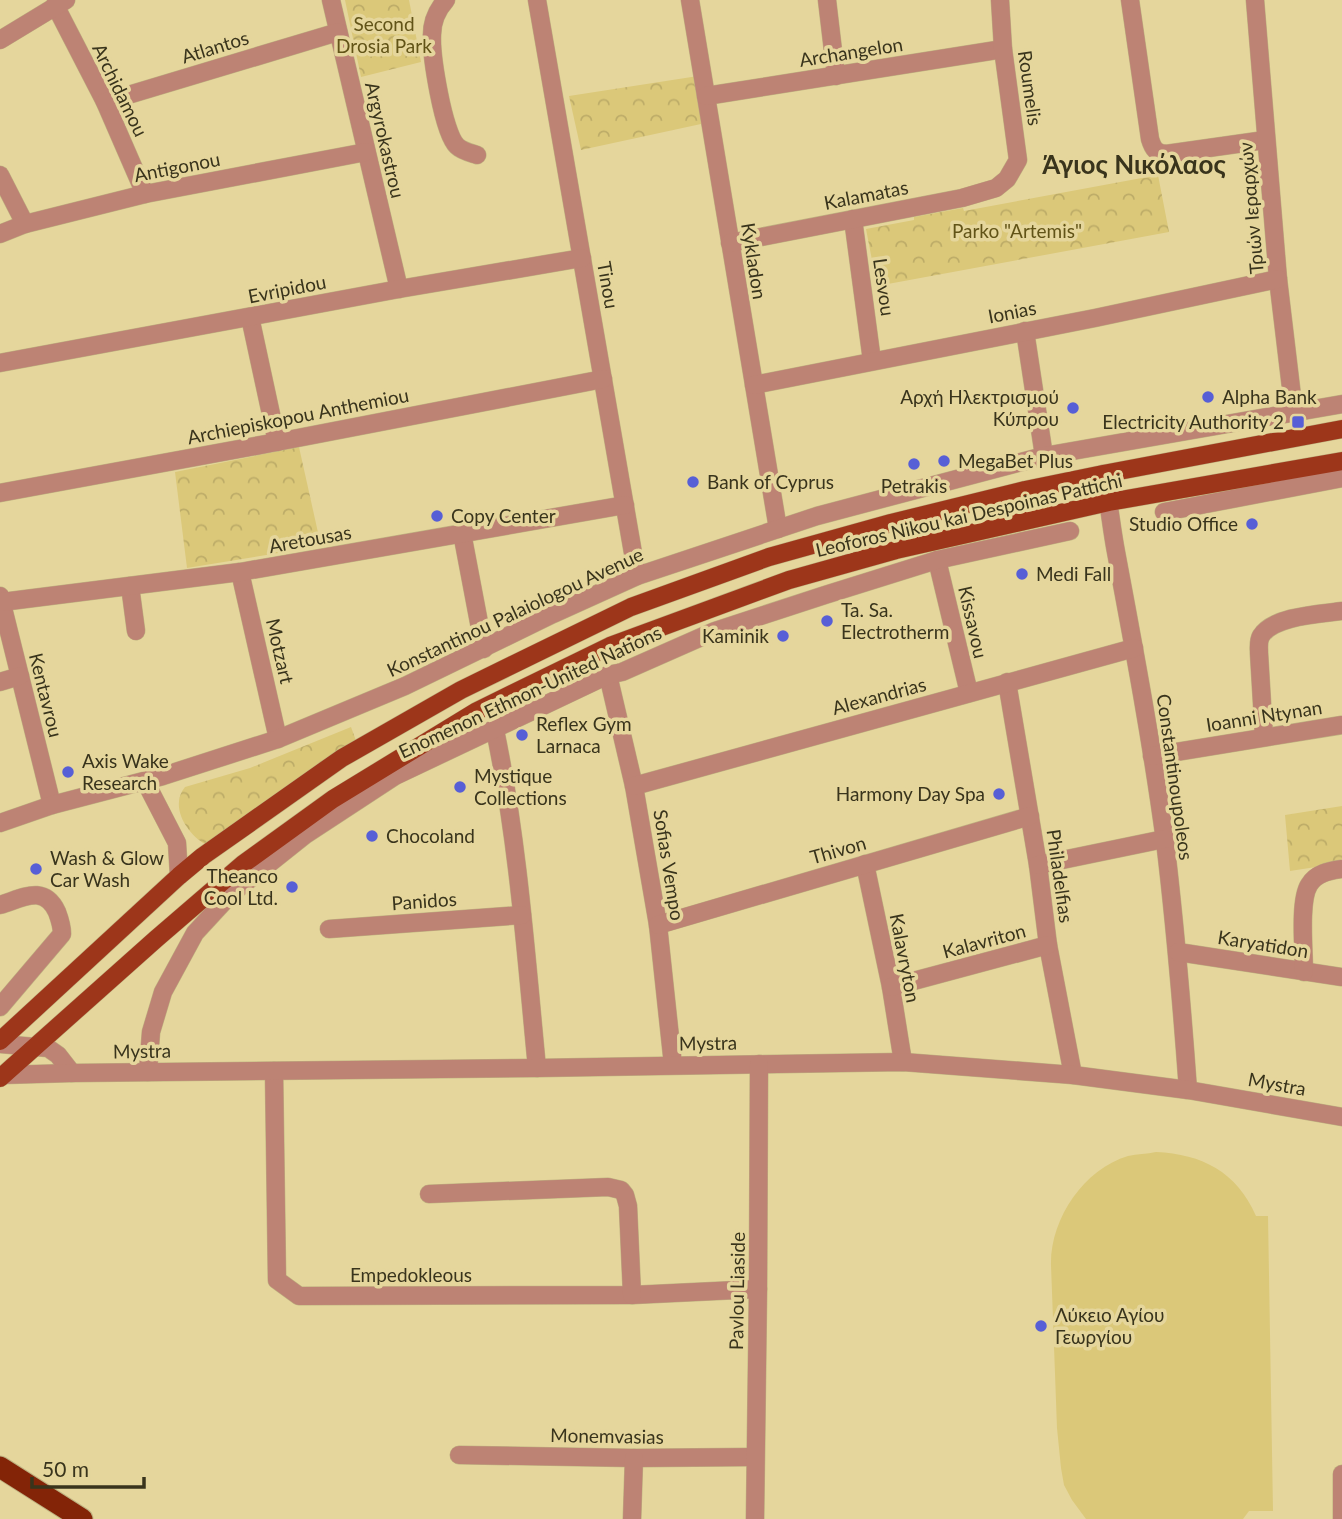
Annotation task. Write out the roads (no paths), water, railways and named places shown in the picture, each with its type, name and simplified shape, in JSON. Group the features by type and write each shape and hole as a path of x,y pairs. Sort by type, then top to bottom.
{"highway":[{"path":"0,1467 82,1519"}],"main road":[{"name":"Leoforos Nikou kai Despoinas Pattichi","path":"0,1042 203,856 342,758 461,690 631,607 782,554 904,520 1025,490 1342,429"},
{"name":"Leoforos Nikou kai Despoinas Pattichi","path":"1,1077 243,864 332,799 477,712 610,646 789,580 896,550 1110,502 1342,461"}],"street":[{"name":"Argyrokastrou","path":"331,0 399,289"},
{"path":"446,0 436,13 432,32 433,55 446,124 458,148 477,155"},
{"name":"Tinou","path":"537,0 637,576"},
{"name":"Kykladon","path":"690,0 778,528"},
{"path":"827,0 836,76"},
{"name":"Roumelis","path":"1000,0 1003,49 1018,160 1007,179"},
{"path":"1130,0 1152,147 1158,153 1166,155 1265,140"},
{"name":"Τριών Ιεραρχών","path":"1255,0 1278,279 1294,413"},
{"path":"0,40 61,3"},
{"name":"Archidamou","path":"61,3 145,194"},
{"name":"Atlantos","path":"105,102 338,32"},
{"name":"Archangelon","path":"706,96 1003,49"},
{"name":"Antigonou","path":"0,234 24,224 145,194 366,152"},
{"path":"0,175 24,224"},
{"name":"Kalamatas","path":"730,243 982,193 996,188 1007,179"},
{"name":"Lesvou","path":"853,219 872,361"},
{"name":"Evripidou","path":"0,363 582,258"},
{"name":"Ionias","path":"754,385 1278,279"},
{"path":"250,317 277,442"},
{"path":"1025,331 1044,456"},
{"name":"Archiepiskopou Anthemiou","path":"0,493 603,379"},
{"name":"Konstantinou Palaiologou Avenue","path":"0,823 52,805 278,739 405,686 637,576 778,528 1044,456 1342,404"},
{"name":"Constantinoupoleos","path":"1103,474 1110,502 1112,536 1134,648 1164,839 1178,952 1188,1090"},
{"path":"1164,512 1342,478"},
{"name":"Aretousas","path":"1,599 240,572 625,505"},
{"name":"Enomenon Ethnon-United Nations","path":"148,1072 151,1032 163,992 195,933 231,894 305,835 396,776 608,675 622,672 715,631 937,561 1070,531"},
{"path":"462,533 484,649"},
{"name":"Kissavou","path":"937,561 969,693"},
{"name":"Motzart","path":"240,572 278,739"},
{"path":"130,586 136,631"},
{"name":"Kentavrou","path":"1,599 52,805"},
{"path":"1264,737 1259,639 1266,630 1283,621 1342,611"},
{"name":"Alexandrias","path":"634,786 1134,648"},
{"name":"Sofias Vempo","path":"608,675 634,786 658,925 673,1065"},
{"path":"0,682 20,676"},
{"name":"Philadelfias","path":"1007,682 1038,865 1048,945 1073,1075"},
{"name":"Ioanni Ntynan","path":"1152,755 1342,725"},
{"path":"495,730 505,780 522,915 537,1068"},
{"path":"145,780 177,843 179,876"},
{"name":"Thivon","path":"658,925 1030,816"},
{"path":"1038,865 1164,839"},
{"path":"177,843 203,856"},
{"name":"Kalavryton","path":"865,864 891,987 903,1062"},
{"path":"1304,972 1304,896 1319,875 1342,869"},
{"path":"0,905 34,894 45,896 53,904 62,924 62,934 0,1007"},
{"name":"Panidos","path":"329,929 522,915"},
{"name":"Kalavriton","path":"891,987 1048,945"},
{"name":"Karyatidon","path":"1178,952 1342,977"},
{"path":"0,1042 52,1050 72,1073"},
{"name":"Mystra","path":"1,1077 72,1073 903,1062 1073,1075 1188,1090 1342,1117"},
{"name":"Pavlou Liaside","path":"755,1519 759,1064"},
{"name":"Empedokleous","path":"274,1070 277,1280 299,1296 632,1295 758,1289"},
{"path":"429,1194 608,1187 621,1190 628,1206 632,1295"},
{"name":"Monemvasias","path":"459,1455 755,1457"},
{"path":"632,1519 634,1458"},
{"path":"1342,1474 1342,1519"}],"place":[{"name":"Alpha Bank","path":"1208,397"},
{"name":"Αρχή Ηλεκτρισμού Κύπρου","path":"1073,408"},
{"name":"Electricity Authority 2","path":"1298,422"},
{"name":"MegaBet Plus","path":"944,461"},
{"name":"Petrakis","path":"914,464"},
{"name":"Bank of Cyprus","path":"693,482"},
{"name":"Copy Center","path":"437,516"},
{"name":"Studio Office","path":"1252,524"},
{"name":"Medi Fall","path":"1022,574"},
{"name":"Ta. Sa. Electrotherm","path":"827,621"},
{"name":"Kaminik","path":"783,636"},
{"name":"Reflex Gym Larnaca","path":"522,735"},
{"name":"Axis Wake Research","path":"68,772"},
{"name":"Mystique Collections","path":"460,787"},
{"name":"Harmony Day Spa","path":"999,794"},
{"name":"Chocoland","path":"372,836"},
{"name":"Wash & Glow Car Wash","path":"36,869"},
{"name":"Theanco Cool Ltd.","path":"292,887"},
{"name":"Λύκειο Αγίου Γεωργίου","path":"1041,1326"}],"district":[{"name":"Άγιος Νικόλαος","path":"1134,165"}],"park label":[{"name":"Second Drosia Park","path":"384,35"},
{"name":"Parko \"Artemis\"","path":"1017,231"}]}
